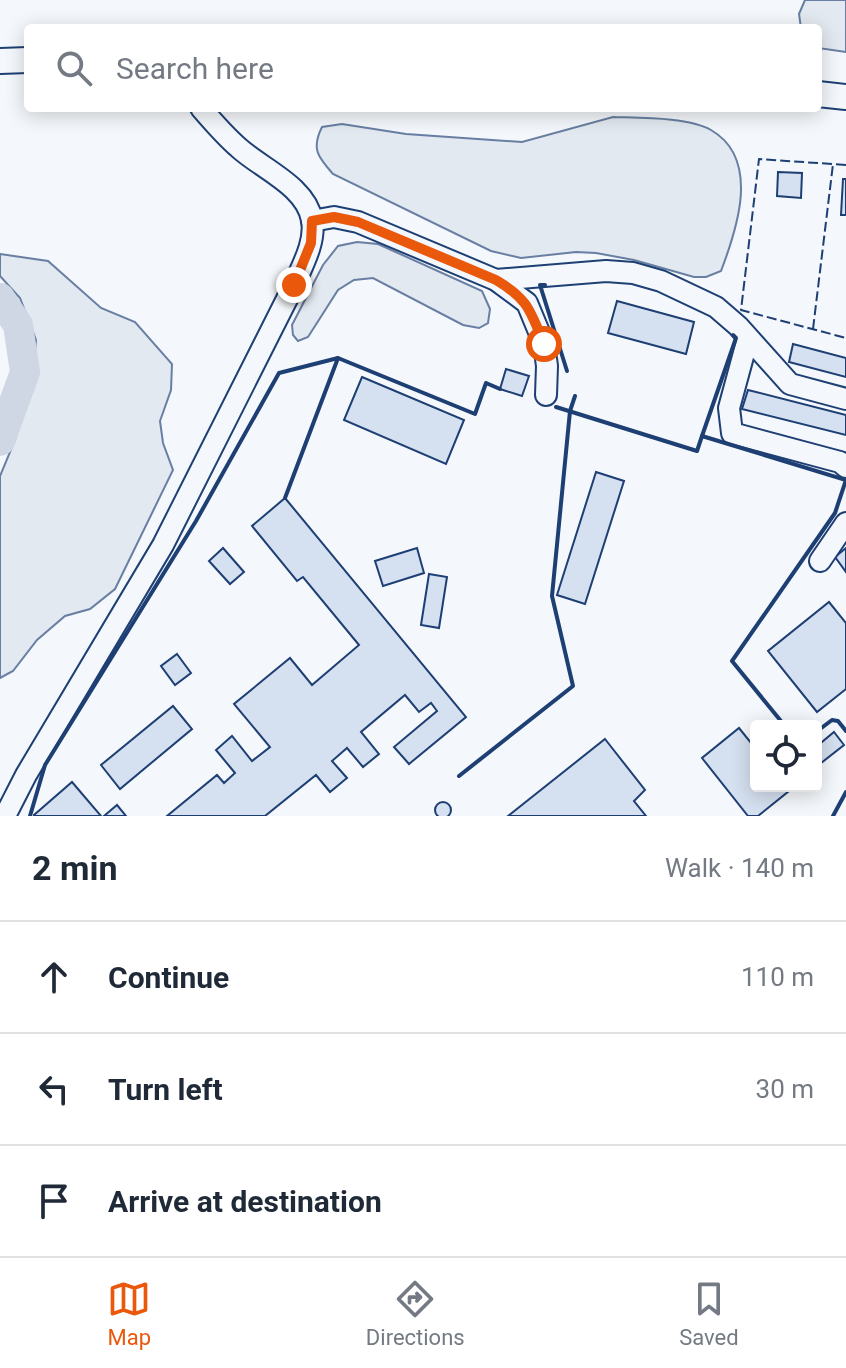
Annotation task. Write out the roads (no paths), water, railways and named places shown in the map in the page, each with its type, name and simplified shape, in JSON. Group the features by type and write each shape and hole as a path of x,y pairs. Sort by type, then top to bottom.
{"main road":[{"path":"0,61 24,60"},
{"path":"822,94 846,97"}],"street":[{"path":"5,810 163,545 294,285 311,243 312,221 305,204 293,189 239,149 205,112"},
{"path":"312,221 334,217 358,222 496,280 527,303 544,344 546,395"},
{"path":"496,280 606,271 633,273 661,281 716,307 738,326 790,384 846,399"},
{"path":"748,338 729,408 732,433 844,463"},
{"path":"820,561 846,523"}],"waterway":[{"path":"0,298 18,325 25,372 0,441"}]}
